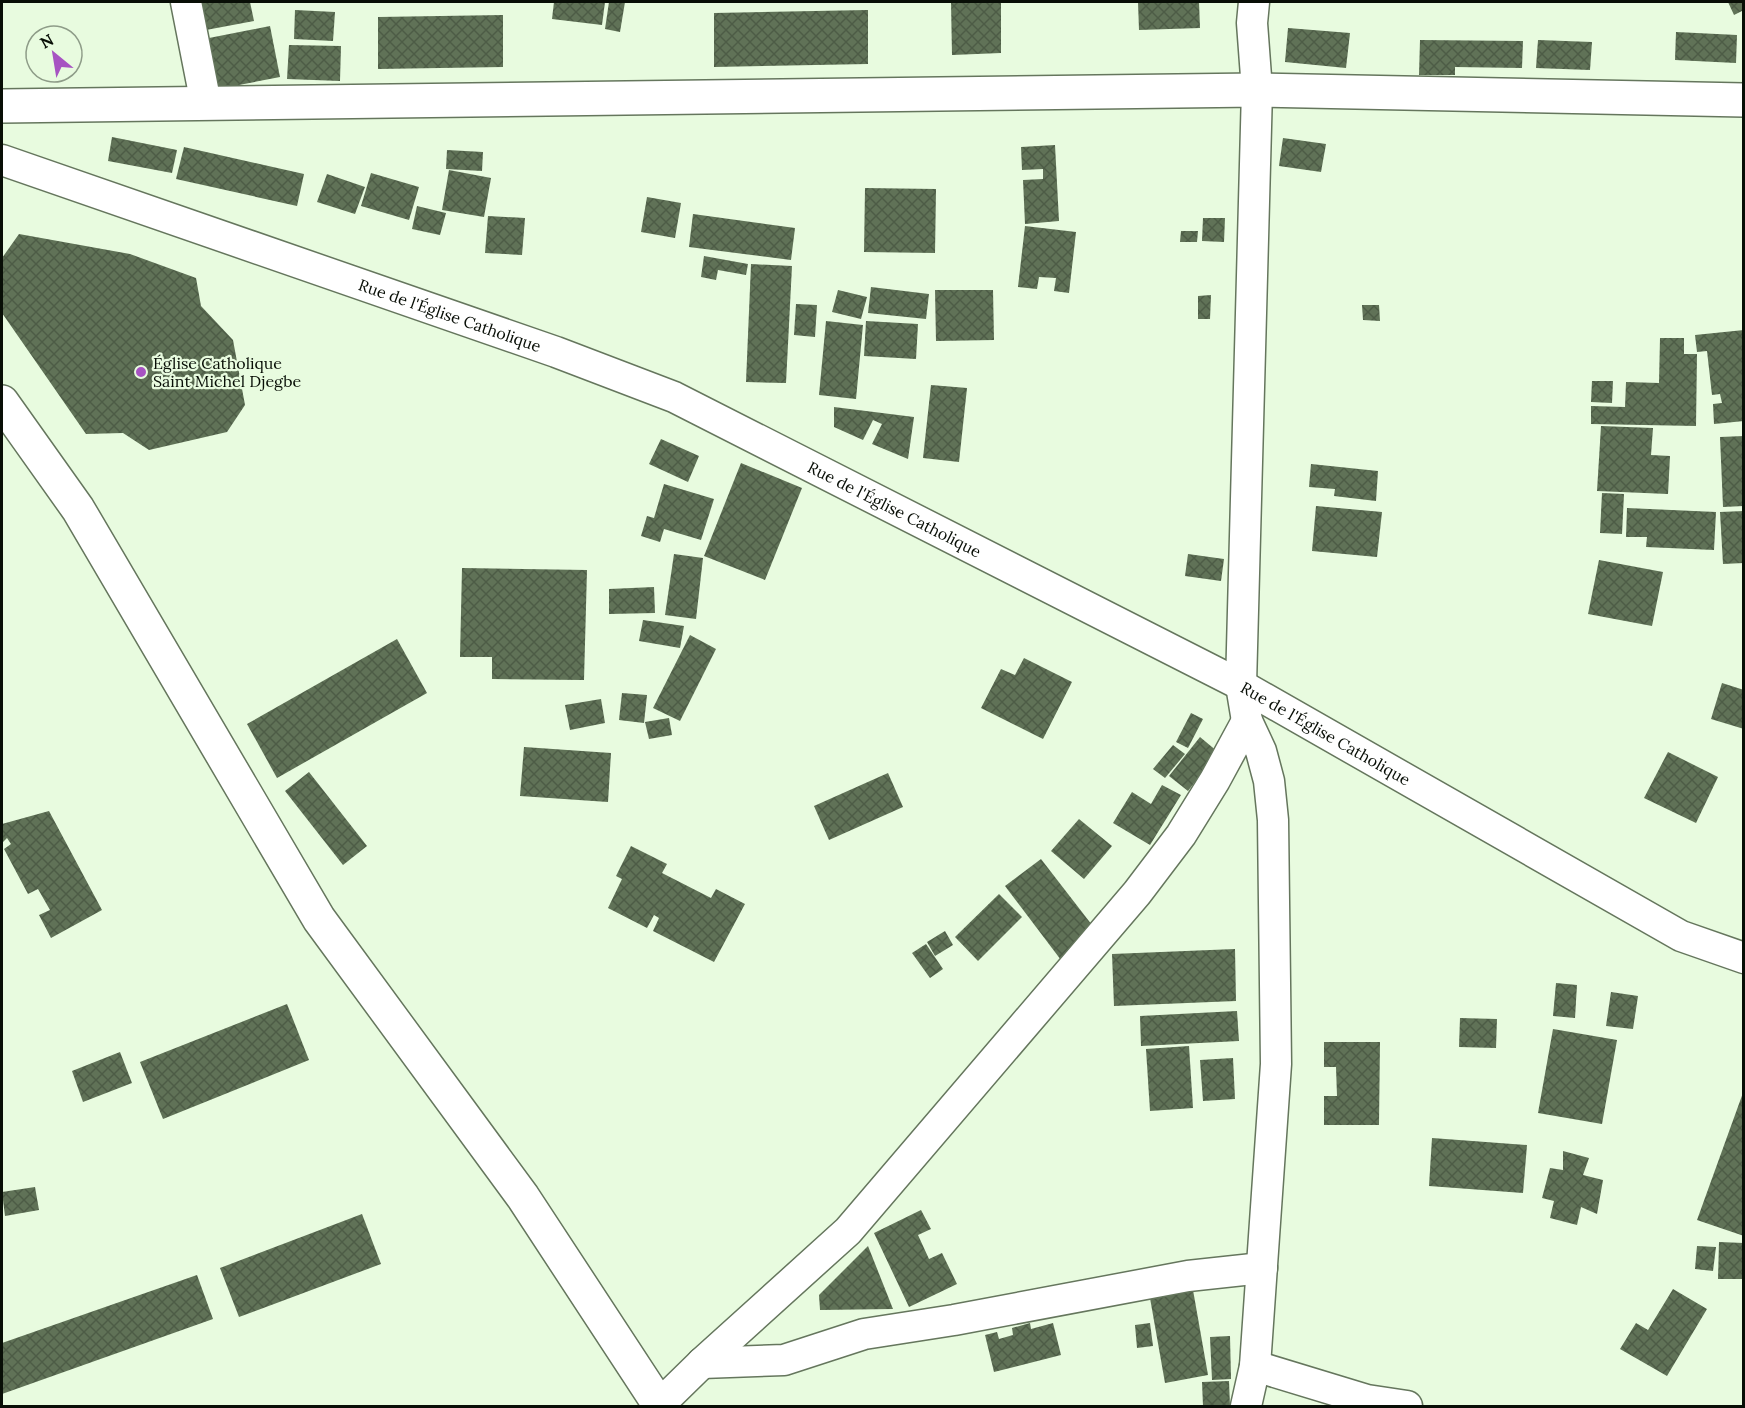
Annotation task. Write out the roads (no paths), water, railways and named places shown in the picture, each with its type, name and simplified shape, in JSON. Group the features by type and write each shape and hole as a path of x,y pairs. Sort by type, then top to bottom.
{"street":[{"path":"186,2 206,104"},
{"path":"1246,1407 1255,1366 1276,1064 1273,820 1269,781 1261,752 1246,721 1241,685 1257,90 1250,9"},
{"path":"2,106 1257,90 1743,100"},
{"name":"Rue de l'Église Catholique","path":"2,160 556,352 674,398 1241,685 1681,936 1743,958"},
{"path":"2,402 78,509 320,919 523,1197 658,1406 848,1230 1137,893 1181,835 1215,780 1246,721"},
{"path":"702,1363 784,1360 864,1334 954,1320 1188,1276 1262,1268"},
{"path":"1255,1366 1367,1400 1407,1407"}],"place":[{"name":"Église Catholique Saint Michel Djegbe","path":"141,372"}]}
